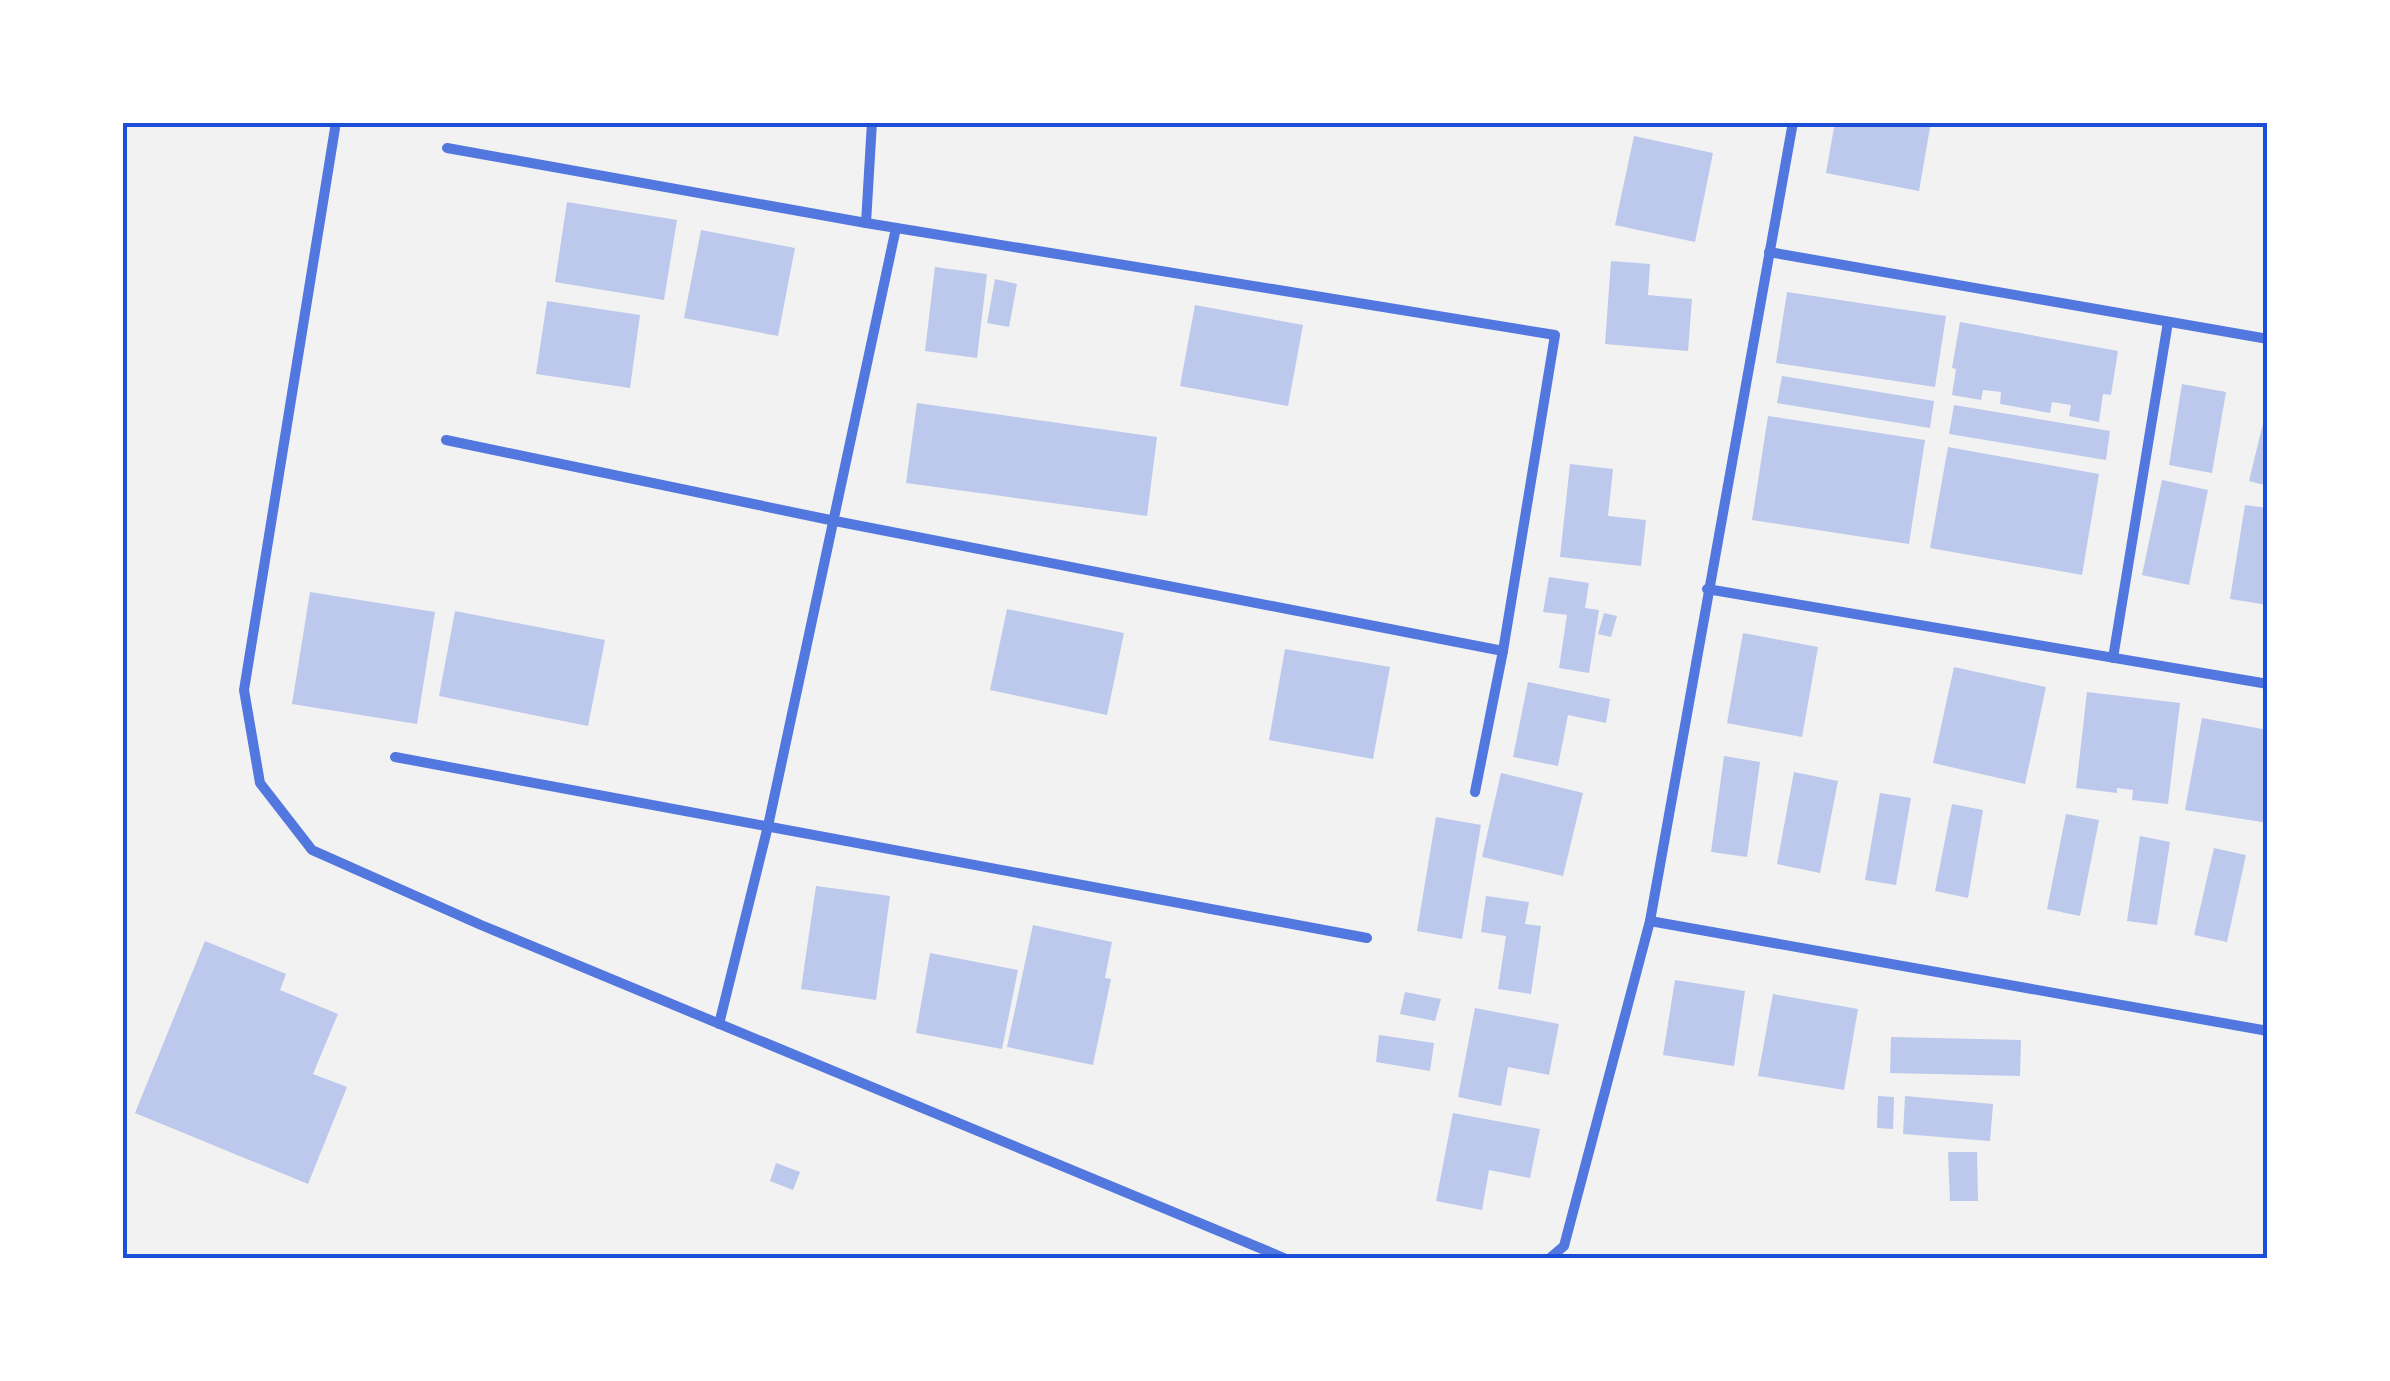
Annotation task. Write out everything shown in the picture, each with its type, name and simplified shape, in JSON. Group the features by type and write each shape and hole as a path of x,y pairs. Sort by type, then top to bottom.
{"street":[{"path":"336,122 244,690 260,783 312,850 481,925 1284,1258"},
{"path":"866,223 872,122"},
{"path":"1550,1258 1564,1246 1650,920 1793,122"},
{"path":"447,148 866,223 1554,335 1503,651 1475,792"},
{"path":"719,1024 836,521 896,228"},
{"path":"1769,252 2268,339"},
{"path":"2113,658 2168,322"},
{"path":"446,440 836,521 1503,651"},
{"path":"1707,589 2268,684"},
{"path":"396,757 1367,938"},
{"path":"1650,920 2268,1031"}],"building":[{"path":"1835,122 1931,122 1919,191 1826,173"},
{"path":"1634,136 1713,153 1695,242 1615,225"},
{"path":"567,202 677,220 664,300 555,282"},
{"path":"701,230 795,248 778,336 684,318"},
{"path":"1611,261 1650,264 1648,295 1692,299 1688,351 1605,344"},
{"path":"935,267 987,274 977,358 925,351"},
{"path":"995,279 1017,284 1009,327 987,323"},
{"path":"1787,292 1946,316 1935,387 1776,363"},
{"path":"547,301 640,315 630,388 536,374"},
{"path":"1195,305 1303,325 1288,406 1180,386"},
{"path":"1960,322 2118,351 2111,395 2103,394 2099,422 2069,416 2071,405 2052,402 2050,413 2000,404 2001,392 1983,390 1981,400 1952,395"},
{"path":"1782,376 1934,401 1930,428 1777,403"},
{"path":"2182,384 2226,392 2212,473 2169,465"},
{"path":"917,403 1157,437 1147,516 906,483"},
{"path":"1954,405 2110,431 2106,460 1949,434"},
{"path":"2268,411 2268,486 2249,481"},
{"path":"1768,416 1925,440 1909,544 1752,520"},
{"path":"1948,447 2099,474 2082,575 1930,548"},
{"path":"1570,464 1613,469 1608,516 1646,520 1641,566 1560,557"},
{"path":"2162,480 2208,490 2189,585 2142,575"},
{"path":"2245,505 2268,508 2268,605 2230,599"},
{"path":"1549,577 1589,583 1585,608 1599,610 1589,673 1559,668 1567,615 1543,612"},
{"path":"310,592 435,612 417,724 292,704"},
{"path":"1007,609 1124,633 1107,715 990,690"},
{"path":"455,611 605,640 588,726 439,696"},
{"path":"1604,613 1617,616 1611,637 1598,634"},
{"path":"1743,633 1818,647 1802,737 1727,723"},
{"path":"1285,649 1390,667 1373,759 1269,740"},
{"path":"1954,667 2046,687 2025,784 1933,763"},
{"path":"1528,682 1610,699 1606,723 1568,715 1558,766 1513,757"},
{"path":"2087,692 2180,703 2168,804 2132,800 2133,790 2117,788 2117,793 2076,788"},
{"path":"2202,718 2268,730 2268,823 2185,810"},
{"path":"1724,756 1760,762 1747,857 1711,852"},
{"path":"1794,772 1838,781 1820,873 1777,864"},
{"path":"1501,773 1583,793 1563,876 1482,857"},
{"path":"1880,793 1911,798 1896,885 1865,880"},
{"path":"1952,804 1983,810 1968,898 1935,891"},
{"path":"2066,814 2099,820 2080,916 2047,909"},
{"path":"1436,817 1481,825 1462,939 1417,931"},
{"path":"2140,836 2170,842 2157,925 2127,921"},
{"path":"2214,848 2246,855 2227,942 2194,935"},
{"path":"816,886 890,896 876,1000 801,989"},
{"path":"1486,896 1529,902 1525,924 1541,926 1531,994 1498,989 1506,936 1481,932"},
{"path":"1033,925 1112,942 1105,978 1111,979 1093,1065 1007,1047"},
{"path":"205,941 286,974 280,990 338,1014 313,1074 347,1087 308,1184 135,1113"},
{"path":"930,953 1018,970 1002,1049 916,1033"},
{"path":"1675,980 1745,991 1734,1066 1663,1055"},
{"path":"1405,992 1441,999 1435,1021 1400,1014"},
{"path":"1773,994 1858,1009 1844,1090 1758,1076"},
{"path":"1475,1008 1559,1024 1549,1075 1508,1067 1501,1106 1458,1097"},
{"path":"1379,1035 1434,1043 1430,1071 1376,1062"},
{"path":"1891,1037 2021,1040 2020,1076 1890,1073"},
{"path":"1878,1096 1894,1097 1893,1129 1877,1128"},
{"path":"1905,1096 1993,1104 1990,1141 1903,1134"},
{"path":"1453,1113 1540,1129 1530,1178 1489,1170 1482,1210 1436,1201"},
{"path":"1948,1152 1977,1152 1978,1201 1950,1201"},
{"path":"776,1163 800,1172 793,1190 770,1181"}]}
